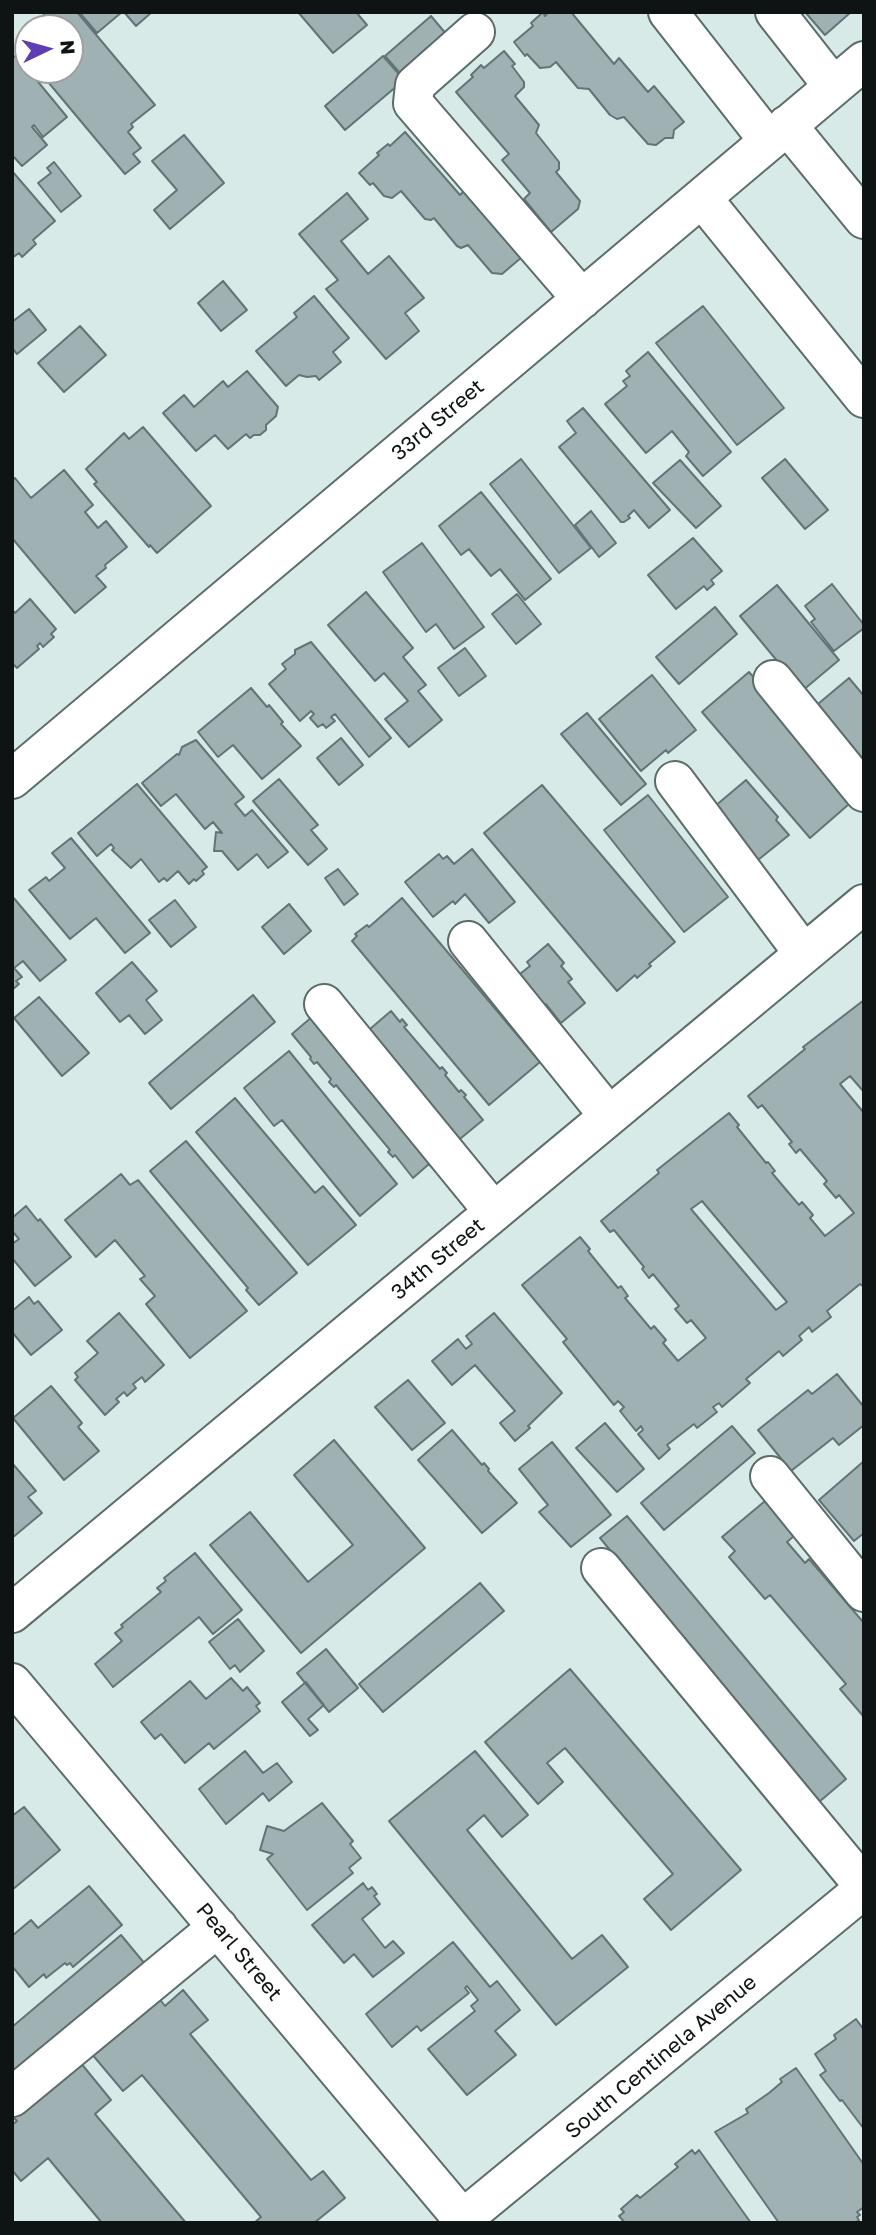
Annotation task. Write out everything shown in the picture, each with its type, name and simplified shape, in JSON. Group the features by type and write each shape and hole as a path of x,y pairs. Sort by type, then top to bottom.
{"street":[{"path":"668,12 778,133 864,219"},
{"path":"775,12 834,86"},
{"path":"475,32 415,85 413,103 582,299"},
{"name":"33rd Street","path":"12,779 864,61"},
{"path":"702,198 864,398"},
{"path":"773,680 864,792"},
{"path":"675,781 804,954"},
{"name":"34th Street","path":"12,1613 864,904"},
{"path":"468,941 609,1116"},
{"path":"324,1004 494,1212"},
{"path":"769,1476 864,1592"},
{"path":"601,1567 864,1888"},
{"name":"Pearl Street","path":"12,1683 462,2221"},
{"name":"South Centinela Avenue","path":"462,2221 864,1888"},
{"path":"12,2097 218,1927"}],"building":[{"path":"42,12 79,14 44,14"},
{"path":"79,12 122,12 97,33 84,18 84,14"},
{"path":"124,12 152,12 136,26"},
{"path":"298,12 356,12 367,25 333,53"},
{"path":"543,12 545,16 549,12 571,12 614,64 619,58 648,92 654,86 684,122 674,130 673,138 665,138 656,145 648,144 624,117 617,119 610,115 589,89 578,88 556,62 550,67 540,68 527,54 525,56 514,42 533,26 531,23"},
{"path":"805,12 851,12 825,35"},
{"path":"431,16 452,41 406,80 385,56"},
{"path":"84,20 155,105 131,124 133,127 128,132 141,148 133,154 140,162 125,174 50,84 84,84"},
{"path":"504,51 515,64 512,66 524,82 524,87 515,96 539,125 536,133 559,162 556,172 580,201 578,209 551,232 524,199 530,193 502,160 509,154 456,92 473,77 471,75 481,65 484,68"},
{"path":"383,56 404,80 345,130 325,106"},
{"path":"14,57 14,84 40,84 67,117 43,137 34,125 32,127 47,145 22,166 12,155"},
{"path":"405,132 460,195 465,190 529,251 502,274 492,273 468,245 461,248 457,246 434,218 425,219 401,191 392,198 384,196 373,183 370,185 359,173 379,155 377,153 388,144 390,146"},
{"path":"184,135 224,183 170,229 154,210 177,190 152,161"},
{"path":"54,162 81,196 61,212 38,183 51,173 47,168"},
{"path":"12,171 55,221 33,240 36,244 22,257 19,253 12,258"},
{"path":"347,193 368,219 341,241 368,274 389,256 424,298 405,313 419,331 386,359 326,289 338,280 299,234"},
{"path":"223,281 247,310 221,331 198,303"},
{"path":"314,296 349,338 333,352 341,362 319,380 316,376 299,375 286,386 256,351 297,317 294,313"},
{"path":"703,306 784,408 737,445 656,343"},
{"path":"29,309 46,330 17,354 12,348 12,322"},
{"path":"80,326 106,355 64,392 38,363"},
{"path":"648,352 731,452 703,476 686,456 689,452 672,431 646,453 605,404 627,386 623,381 630,376 626,371"},
{"path":"247,371 278,407 276,416 260,435 250,438 246,434 228,449 215,435 196,451 163,413 184,395 194,407 223,381 228,387"},
{"path":"583,408 670,510 649,528 634,510 628,516 630,518 621,522 559,447 576,433 567,421"},
{"path":"143,427 211,506 157,553 94,484 97,482 86,469 124,433 129,439"},
{"path":"521,459 591,548 559,573 490,484"},
{"path":"785,459 828,510 805,529 762,478"},
{"path":"680,460 721,506 696,528 653,483"},
{"path":"64,470 93,505 85,512 98,528 106,521 127,547 96,576 106,587 75,613 12,538 12,481 15,478 31,498"},
{"path":"481,492 551,579 525,600 500,569 491,576 469,549 461,555 439,526"},
{"path":"591,511 616,543 599,557 575,525"},
{"path":"693,538 722,571 711,580 714,584 707,590 704,586 676,609 648,575"},
{"path":"422,543 484,627 454,649 436,624 426,632 383,572"},
{"path":"832,584 864,625 864,628 834,651 811,622 815,619 805,606"},
{"path":"777,585 839,660 802,691 740,616"},
{"path":"366,592 413,648 403,657 426,685 418,691 442,720 409,747 385,719 408,701 384,673 375,681 328,625"},
{"path":"517,594 541,624 516,644 492,614"},
{"path":"30,599 56,629 51,634 54,637 43,647 40,643 37,646 39,649 17,668 12,663 12,610 15,613"},
{"path":"715,607 737,634 679,684 656,657"},
{"path":"311,642 391,738 369,757 335,714 331,717 335,721 326,728 323,724 318,727 310,718 314,714 311,711 300,721 269,684 286,669 282,664 295,654 295,650"},
{"path":"465,648 486,676 459,696 438,668"},
{"path":"749,672 856,798 810,838 702,712"},
{"path":"652,675 696,730 641,771 599,719"},
{"path":"849,678 864,696 864,771 812,709"},
{"path":"251,688 267,707 269,705 283,722 281,724 301,746 262,779 233,745 218,757 198,732"},
{"path":"587,713 646,784 621,805 561,734"},
{"path":"341,738 363,765 339,785 317,758"},
{"path":"196,740 244,797 235,804 245,816 252,810 288,852 268,868 257,854 238,870 222,851 214,851 216,832 222,833 213,822 205,829 176,794 161,806 142,783 179,755 182,747"},
{"path":"279,779 318,825 311,830 327,849 308,865 253,801"},
{"path":"746,780 778,817 776,820 789,835 758,860 714,807"},
{"path":"137,784 207,867 196,881 194,879 189,884 178,871 167,881 164,878 159,882 141,859 131,868 112,850 114,848 111,844 97,856 78,833"},
{"path":"542,785 675,942 637,978 635,975 617,991 484,833"},
{"path":"648,795 728,897 684,932 604,830"},
{"path":"71,838 150,933 125,953 96,918 70,939 29,890 46,877 49,881 65,868 52,853"},
{"path":"472,849 515,902 489,923 465,894 455,904 453,901 433,917 405,882 439,854 443,859 447,856 454,864"},
{"path":"338,869 358,894 344,905 325,878"},
{"path":"12,896 66,960 40,981 23,961 14,968 22,977 16,981 19,984 12,990"},
{"path":"402,898 540,1062 489,1105 352,941 357,936 355,934 367,925 369,927"},
{"path":"175,900 196,927 171,947 149,920"},
{"path":"289,904 311,931 284,954 262,927"},
{"path":"548,944 564,963 561,966 572,979 568,982 585,1003 561,1023 546,1004 532,1015 506,985 530,966 527,962"},
{"path":"132,962 157,991 146,1000 162,1020 145,1034 129,1015 120,1022 96,993"},
{"path":"253,995 275,1022 171,1109 149,1083"},
{"path":"39,997 89,1053 62,1076 14,1018"},
{"path":"864,1000 864,1092 850,1076 840,1084 864,1113 864,1287 860,1284 827,1311 831,1317 812,1332 809,1327 799,1336 802,1340 783,1356 779,1351 746,1379 750,1383 722,1407 719,1403 713,1407 717,1412 697,1428 694,1424 667,1445 670,1449 659,1459 638,1434 643,1430 641,1426 636,1431 620,1411 624,1407 618,1401 614,1405 563,1342 567,1339 522,1285 580,1237 618,1288 621,1286 628,1296 625,1298 651,1329 654,1326 666,1340 663,1343 678,1361 706,1338 691,1320 687,1323 675,1309 679,1306 653,1274 649,1278 642,1269 644,1267 614,1230 610,1232 601,1221 659,1173 657,1170 729,1113 739,1125 737,1127 775,1171 772,1173 799,1205 802,1202 813,1215 810,1218 825,1236 854,1213 839,1195 836,1198 824,1184 827,1181 800,1149 796,1153 789,1144 792,1142 762,1105 758,1108 748,1096 805,1049 803,1047","holes":["702,1201 787,1302 776,1310 691,1209"]},
{"path":"320,1010 437,1163 432,1167 429,1164 413,1178 395,1155 393,1157 388,1152 390,1150 336,1085 334,1087 329,1082 331,1079 317,1062 314,1064 292,1034"},
{"path":"391,1011 400,1022 402,1019 407,1025 404,1027 440,1069 442,1067 459,1092 461,1090 466,1095 464,1097 483,1120 455,1143 363,1035"},
{"path":"289,1051 397,1184 360,1216 282,1120 274,1126 244,1088"},
{"path":"235,1098 315,1193 323,1186 356,1225 308,1265 196,1132"},
{"path":"186,1141 297,1273 259,1305 246,1290 248,1288 150,1171"},
{"path":"121,1174 130,1185 138,1180 247,1311 190,1358 146,1304 155,1296 140,1279 145,1276 115,1240 96,1257 65,1220"},
{"path":"26,1206 71,1257 35,1286 12,1258 12,1244 19,1239 12,1231 12,1218"},
{"path":"29,1297 34,1304 38,1301 62,1330 31,1355 12,1332 12,1311"},
{"path":"119,1313 164,1365 145,1382 142,1377 133,1384 136,1388 127,1396 124,1392 116,1399 119,1402 105,1415 75,1380 78,1377 75,1373 98,1353 87,1341"},
{"path":"494,1313 562,1393 515,1441 500,1423 515,1411 475,1365 452,1385 432,1361 458,1339 466,1349 472,1344 466,1336"},
{"path":"837,1374 864,1407 864,1425 839,1445 833,1438 791,1471 758,1430 808,1390 812,1394"},
{"path":"408,1380 445,1423 412,1450 375,1407"},
{"path":"51,1386 82,1423 78,1427 99,1451 64,1480 13,1418"},
{"path":"605,1423 644,1469 617,1492 576,1448"},
{"path":"732,1426 755,1453 664,1530 641,1503"},
{"path":"452,1430 517,1503 482,1533 418,1460"},
{"path":"334,1440 425,1548 301,1653 210,1545 250,1512 308,1582 353,1545 294,1475"},
{"path":"552,1442 611,1515 571,1547 539,1512 548,1505 519,1469"},
{"path":"864,1461 864,1533 854,1541 819,1500"},
{"path":"12,1463 36,1491 28,1497 42,1513 12,1538"},
{"path":"771,1496 801,1530 787,1542 805,1563 809,1559 864,1623 864,1717 840,1689 846,1684 770,1595 765,1599 729,1557 735,1551 722,1537"},
{"path":"627,1516 846,1779 819,1802 600,1538"},
{"path":"195,1553 242,1610 213,1634 199,1617 113,1687 95,1664 122,1641 115,1633 123,1627 121,1625 161,1592 157,1588 166,1581 164,1578"},
{"path":"480,1583 504,1611 383,1712 359,1684"},
{"path":"238,1619 264,1651 240,1672 235,1665 230,1669 209,1642"},
{"path":"326,1649 358,1688 329,1712 297,1673"},
{"path":"570,1669 741,1870 671,1930 644,1899 673,1874 565,1748 547,1763 563,1782 538,1804 485,1742"},
{"path":"231,1678 243,1691 247,1687 260,1703 256,1706 260,1711 214,1749 209,1743 185,1763 161,1734 155,1739 141,1722 190,1681 206,1699"},
{"path":"306,1682 324,1705 308,1719 318,1730 310,1736 282,1702"},
{"path":"245,1751 263,1773 277,1763 292,1782 269,1801 263,1793 226,1824 199,1789"},
{"path":"475,1751 528,1815 502,1837 484,1815 467,1830 572,1959 602,1935 628,1967 556,2025 389,1821"},
{"path":"322,1803 353,1841 350,1844 361,1858 349,1868 353,1873 307,1910 267,1859 273,1854 260,1850 267,1826 284,1831"},
{"path":"24,1807 60,1850 12,1890 12,1816"},
{"path":"363,1883 368,1890 372,1887 380,1904 362,1919 385,1948 393,1941 404,1953 373,1977 354,1954 344,1963 312,1925"},
{"path":"89,1886 122,1925 73,1967 70,1963 65,1963 46,1978 44,1974 29,1987 12,1966 12,1936 31,1920 38,1928"},
{"path":"121,1935 145,1964 12,2076 12,2027"},
{"path":"453,1942 490,1987 497,1981 520,2010 495,2031 516,2055 467,2095 428,2049 475,2011 471,2006 478,2000 467,1986 465,1988 469,1993 421,2031 417,2026 392,2047 366,2014"},
{"path":"183,1990 208,2020 190,2034 311,2180 323,2171 345,2198 314,2223 254,2223 261,2217 142,2075 123,2091 91,2053 158,1997 165,2006"},
{"path":"856,2019 864,2030 864,2129 820,2075 826,2071 815,2054 836,2039 834,2035"},
{"path":"80,2062 111,2100 95,2114 186,2223 102,2223 48,2158 21,2181 12,2170 12,2125 17,2121 13,2117"},
{"path":"796,2068 864,2165 864,2207 857,2212 860,2215 855,2223 779,2223 715,2132 748,2113 746,2109 769,2093 782,2082 780,2079"},
{"path":"692,2150 695,2154 699,2150 751,2223 625,2223 619,2216 624,2212 621,2209 637,2195 640,2198 678,2167 675,2164"}]}
